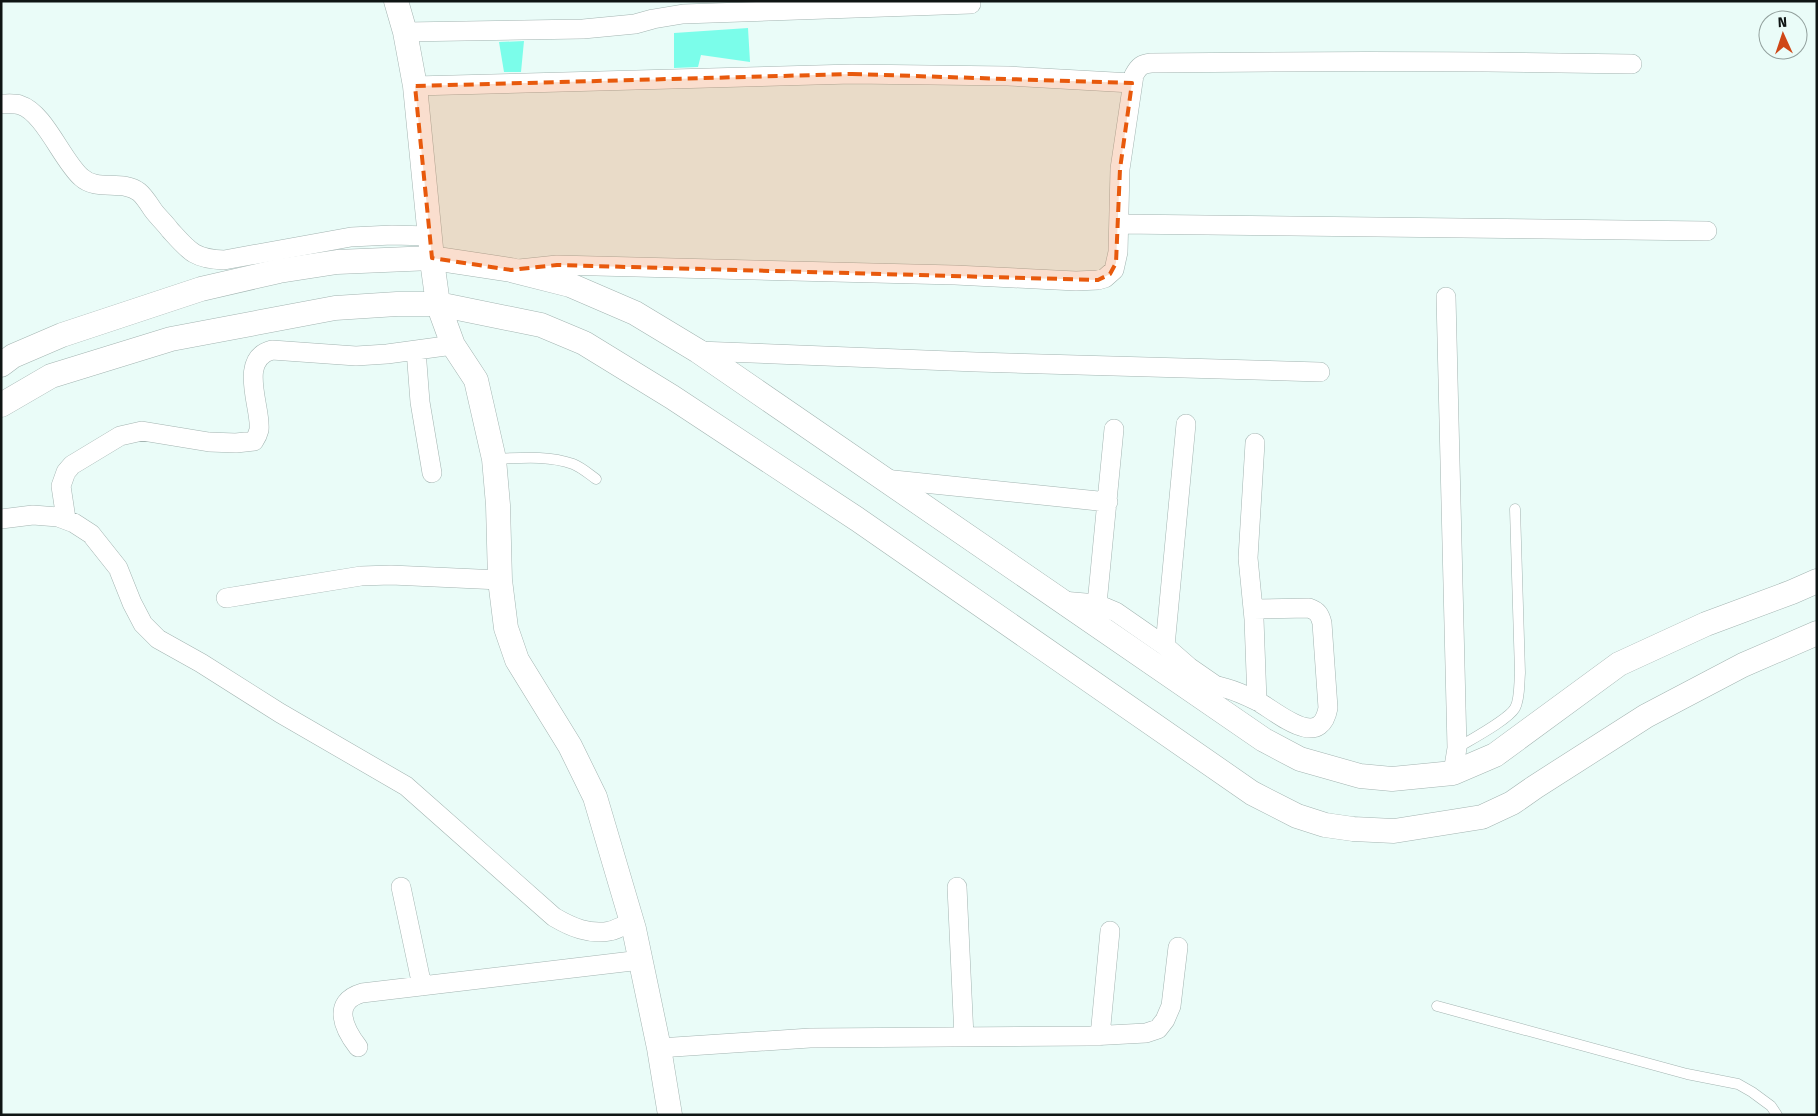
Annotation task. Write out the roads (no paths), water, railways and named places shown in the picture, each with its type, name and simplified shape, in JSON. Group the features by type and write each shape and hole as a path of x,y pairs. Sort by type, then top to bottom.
{"street":[{"path":"396,1 406,32 415,86 438,301 453,345 476,380 494,459 498,505 500,580 506,628 517,660 570,746 595,797 632,922 659,1048 670,1115"},
{"path":"406,32 583,29 634,24 684,14 972,4"},
{"path":"511,270 557,265 955,275 1076,281 1098,280 1105,278 1114,270 1118,252 1120,170 1132,83 1138,67 1151,63 1504,62 1632,64"},
{"path":"415,86 852,74 1008,76 1132,83"},
{"path":"1,104 21,105 30,110 51,135 69,164 83,179 95,185 129,187 139,192 160,220 186,248 207,258 224,260 351,237 392,235 432,254 511,270 570,285 635,313 698,351 1264,740 1300,759 1360,776 1392,779 1453,772 1495,755 1619,664 1706,624 1792,592 1817,580"},
{"path":"1119,224 1707,230"},
{"path":"1,364 13,356 62,335 201,288 279,271 337,262 432,254"},
{"path":"1446,297 1457,748 1453,772"},
{"path":"1,405 51,376 171,339 335,308 438,301 541,325 584,343 672,397 858,519 1252,793 1297,816 1325,825 1353,829 1394,831 1482,817 1512,803 1646,716 1744,665 1817,633"},
{"path":"66,519 61,486 66,472 72,465 120,436 142,431 209,442 236,443 254,441 258,435 259,424 254,400 254,372 259,357 266,352 272,350 356,356 453,345"},
{"path":"416,350 420,402 432,473"},
{"path":"698,351 976,362 1320,372"},
{"path":"1165,646 1186,424"},
{"path":"1097,604 1114,429"},
{"path":"1255,443 1248,558 1253,609 1257,701"},
{"path":"883,479 1108,502"},
{"path":"1,519 33,515 66,519 91,534 118,568 143,624 158,638 280,713 406,786 554,917 572,927 598,931 610,930 632,922"},
{"path":"226,598 361,576 391,575 500,580"},
{"path":"1062,601 1097,604 1116,612 1165,646 1188,667 1215,685 1257,701 1290,723 1308,728 1319,726 1323,723 1328,708 1320,616 1316,611 1309,608 1253,609"},
{"path":"1182,685 1215,685"},
{"path":"957,887 964,1037"},
{"path":"401,888 422,986"},
{"path":"1100,1036 1110,931"},
{"path":"659,1048 810,1038 1100,1036 1146,1033 1158,1029 1165,1020 1170,1006 1178,947"},
{"path":"358,1047 344,1024 344,1007 347,1000 362,993 640,960"}],"lane":[{"path":"494,459 541,458 556,460 574,465 596,479"},
{"path":"1457,748 1506,716 1515,708 1518,698 1520,673 1515,509"},
{"path":"1437,1006 1687,1074 1738,1084 1772,1106 1777,1115"}]}
